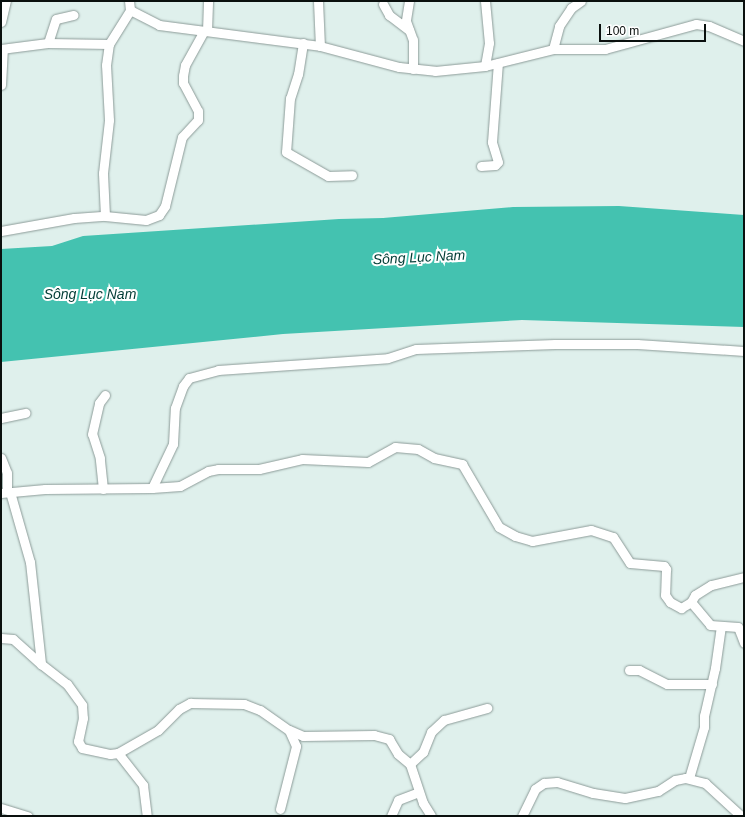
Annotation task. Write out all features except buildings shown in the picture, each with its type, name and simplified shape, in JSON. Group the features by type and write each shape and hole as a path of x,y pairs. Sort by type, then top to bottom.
{"street":[{"path":"1,22 6,1"},
{"path":"1,231 74,218 105,216 146,220 162,211 182,137 198,120 198,112 183,83 183,76 185,65 206,31 208,1"},
{"path":"318,1 320,46"},
{"path":"409,1 406,21 410,31 413,69"},
{"path":"485,1 489,43 485,66"},
{"path":"553,49 559,26 571,8 581,1"},
{"path":"383,4 389,15 410,31"},
{"path":"105,216 103,173 109,120 106,87 110,44 129,6 159,25 320,46 413,69 454,70 485,66 553,49 605,49 696,24 709,26 744,42"},
{"path":"48,43 56,19 74,15"},
{"path":"1,85 2,49 48,43 110,44"},
{"path":"302,44 298,74 290,98 286,152 328,176 352,175"},
{"path":"480,166 495,165 498,162 492,142 498,63"},
{"path":"152,488 173,444 175,408 183,386 189,378 218,370 388,358 416,349 555,344 637,344 744,351"},
{"path":"103,489 100,458 92,434 99,403 105,395"},
{"path":"1,418 25,413"},
{"path":"6,493 180,486 208,471 218,469 259,468 302,459 368,462 395,447 418,449 434,458 462,464 499,527 515,536 532,541 591,530 613,537 630,563 664,566 666,569 665,595 670,602 681,608 691,602 695,595 711,585 744,577"},
{"path":"1,458 7,473 6,493 30,562 41,664"},
{"path":"691,602 706,622 721,626 738,627 744,643"},
{"path":"689,778 703,732 704,716 712,684 721,626"},
{"path":"1,638 13,639 41,664 67,684 82,705 84,718 79,744 93,751 118,753 158,730 179,709 190,703 244,704 260,710 289,730 303,736 379,735 389,739 398,754 410,764 419,792 431,816"},
{"path":"629,670 639,670 666,684 712,684"},
{"path":"410,764 423,752 431,732 444,720 487,708"},
{"path":"280,808 296,746 289,730"},
{"path":"118,753 143,785 147,816"},
{"path":"522,816 535,789 544,783 557,782 593,793 625,798 652,793 680,778 689,778 711,787 741,816"},
{"path":"391,816 398,800 419,792"},
{"path":"1,808 28,816"}],"water":[{"name":"Sông Lục Nam","path":"619,206 744,215 744,327 522,320 283,334 1,362 1,249 52,246 83,236 339,219 383,218 513,207"}]}
